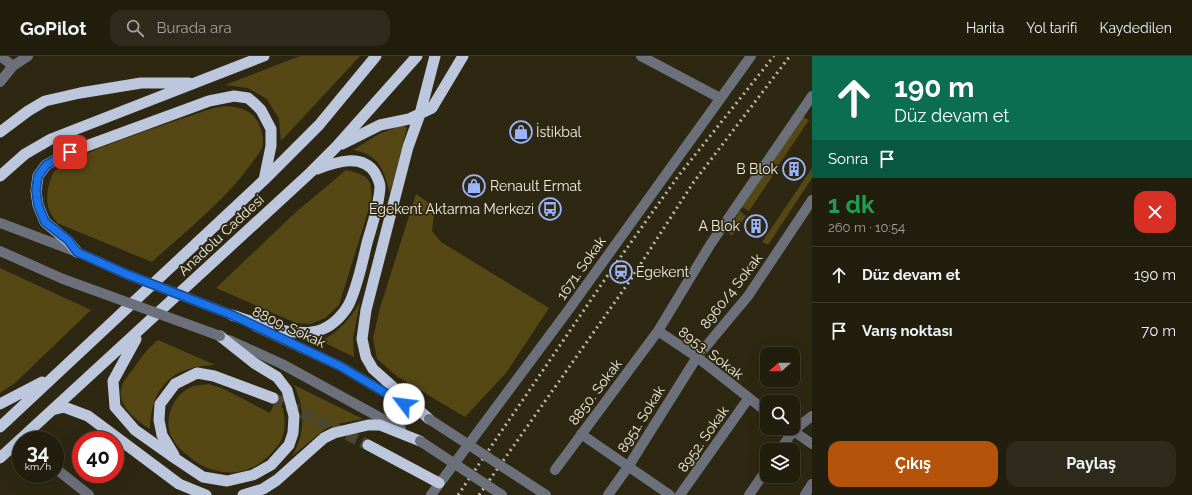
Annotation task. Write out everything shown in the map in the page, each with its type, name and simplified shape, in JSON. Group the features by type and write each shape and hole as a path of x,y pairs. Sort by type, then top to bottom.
{"highway":[{"path":"0,176 25,154 51,139 264,56"},
{"name":"Anadolu Caddesi","path":"0,427 264,180 319,126 376,56"},
{"name":"Anadolu Caddesi","path":"30,431 142,330 311,172 336,147 417,56"},
{"path":"429,419 373,369 366,357 362,339 366,310 408,147 420,114 435,56"},
{"path":"336,147 380,125 409,119 432,108 463,56"},
{"path":"0,132 45,101 80,93 141,83 195,83"},
{"path":"77,252 68,240 45,222 38,205 36,190 38,176 46,165 70,152 209,101 234,96 248,98 261,110 271,128 271,146 264,180"},
{"path":"232,315 289,331 309,332 325,328 338,319 349,304 378,203 380,186 377,176 370,166 360,161 330,164 311,172"},
{"path":"142,330 113,381 115,407 135,430 203,477 227,481 253,475 271,465 289,445 294,433 294,416 287,390 277,377 254,362 220,336"},
{"path":"176,459 162,435 158,420 160,404 176,384 196,373 214,376 273,398"},
{"path":"0,404 53,376"},
{"path":"52,410 64,408 88,416 179,484 206,495"},
{"path":"243,495 263,489 277,480 324,438 334,433 368,424 380,425 420,441"},
{"path":"368,445 439,483"},
{"name":"Anadolu Caddesi","path":"0,458 12,447"}],"street":[{"path":"0,56 13,66"},
{"path":"0,82 13,66 28,56"},
{"path":"642,56 720,98"},
{"name":"1671. Sokak","path":"431,495 567,312 751,56"},
{"name":"8850. Sokak","path":"555,470 658,331 710,245 812,96"},
{"name":"8960/4 Sokak","path":"697,357 748,296 810,206"},
{"name":"8809. Sokak","path":"0,223 77,252 126,274 232,315 340,366 429,419 546,495"},
{"path":"0,251 63,279 220,336 289,367 420,441 502,495"},
{"name":"8953. Sokak","path":"658,331 697,357 760,407"},
{"name":"8951. Sokak","path":"608,495 628,467 697,357"},
{"name":"8952. Sokak","path":"680,495 748,399"},
{"path":"800,424 812,416"},
{"path":"581,434 670,495"},
{"path":"798,435 812,444"},
{"path":"64,475 89,495"},
{"path":"748,495 760,478"},
{"path":"805,495 812,484"}],"shaded area":[{"path":"300,56 360,56 281,141 279,119 267,99 248,88 225,85"},
{"path":"226,106 245,110 253,115 262,132 262,148 232,188 192,227 152,262 57,223 51,214 47,201 49,186 54,172 63,165 128,137 213,108"},
{"path":"803,117 809,120 778,166 773,162"},
{"path":"403,125 407,128 390,193 382,170 375,159 362,152 353,150 379,134"},
{"path":"770,166 776,171 749,211 742,207"},
{"path":"812,168 812,178 768,245 762,242"},
{"path":"346,170 360,174 368,180 371,188 371,202 339,305 325,318 310,324 296,323 216,288 296,212"},
{"path":"416,194 435,207 432,231 441,242 549,308 506,373 465,417 398,377 377,359 373,338 380,308"},
{"path":"740,211 746,216 732,236 727,231"},
{"path":"0,268 91,310 15,383 0,393"},
{"path":"360,302 353,338 354,357 321,341 333,334 344,324"},
{"path":"158,340 215,365 187,369 176,374 167,381 160,390 155,401 151,414 150,429 128,412 124,406 121,393 124,381 145,353"},
{"path":"209,384 224,389 270,413 274,404 283,408 285,424 283,436 276,448 256,466 236,472 225,472 205,467 177,446 172,438 169,429 169,421 172,406 176,399 187,389 194,386"},
{"path":"294,385 363,419 337,424 325,429 292,456 297,447 302,429 302,412 298,394"}],"tunnel":[{"path":"273,398 368,445"}],"railway":[{"path":"458,495 612,269 679,175 774,56"},
{"path":"479,495 629,282 693,183 790,56"}],"place":[{"name":"İstikbal","path":"521,132"},
{"name":"B Blok","path":"794,169"},
{"name":"Renault Ermat","path":"474,186"},
{"name":"Egekent Aktarma Merkezi","path":"550,209"},
{"name":"A Blok","path":"756,226"},
{"name":"Egekent","path":"621,272"}],"route":[{"path":"70,152 46,165 38,176 36,190 38,205 45,222 68,240 77,252 126,274 232,315 340,366 404,404"}]}
